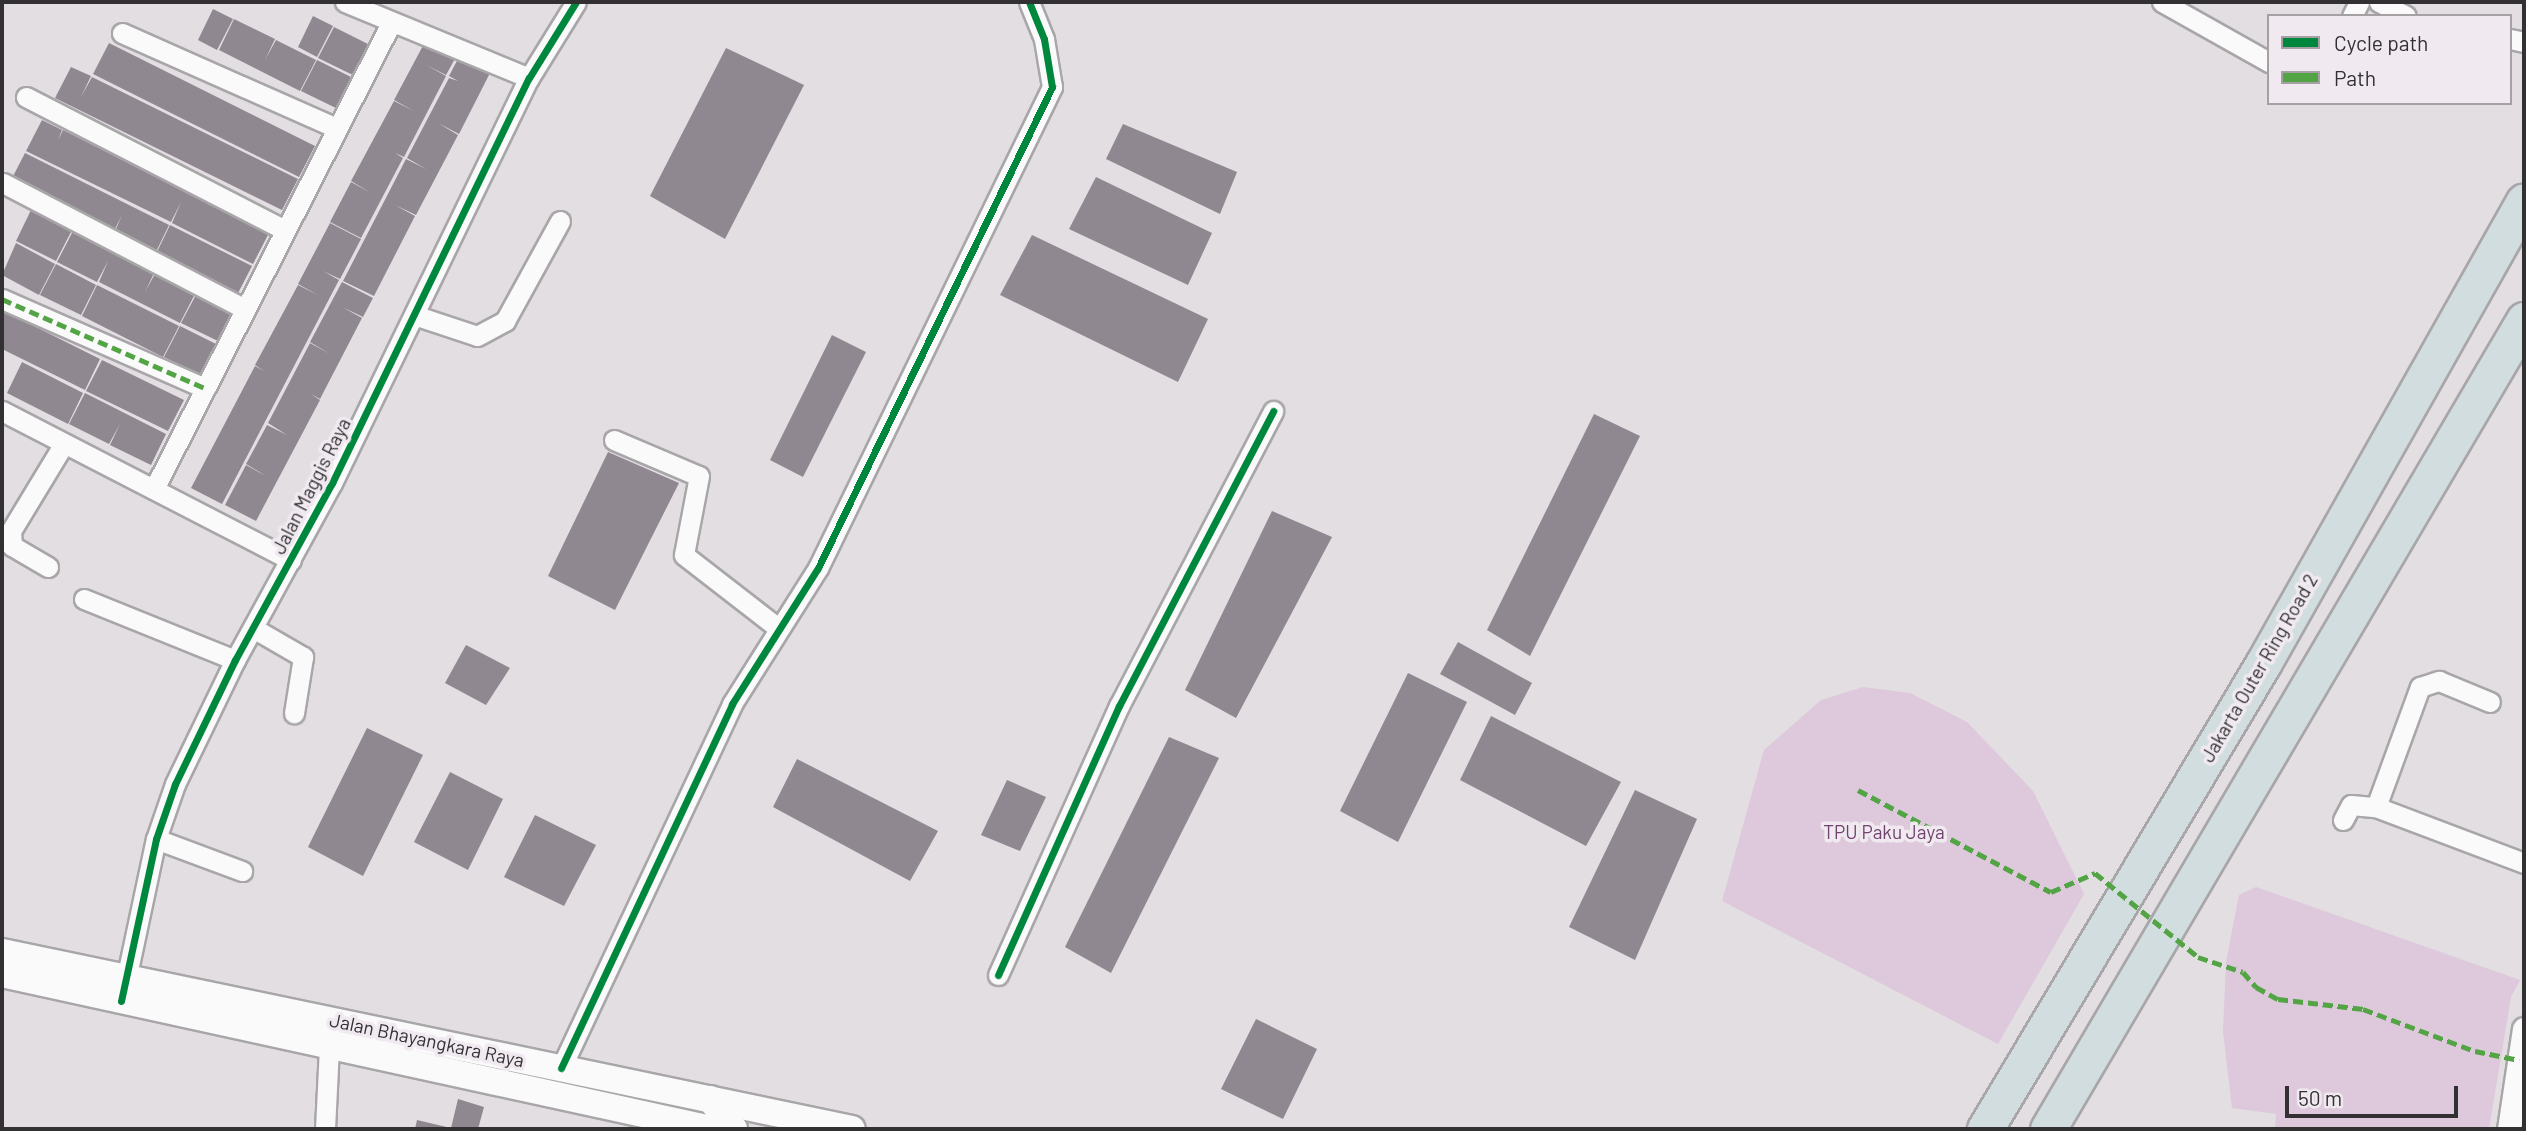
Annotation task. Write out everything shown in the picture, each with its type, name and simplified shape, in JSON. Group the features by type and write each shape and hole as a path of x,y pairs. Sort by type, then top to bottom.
{"highway":[{"name":"Jakarta Outer Ring Road 2","path":"1985,1129 2263,664 2524,201"},
{"path":"2048,1129 2524,320"}],"main road":[{"name":"Jalan Bhayangkara Raya","path":"2,952 124,990"},
{"name":"Jalan Bhayangkara Raya","path":"2,974 124,990 263,1020 561,1068 852,1129"},
{"name":"Jalan Bhayangkara Raya","path":"263,1020 329,1047 677,1125 712,1129"},
{"path":"710,1099 734,1129"}],"street":[{"path":"345,2 529,78"},
{"name":"Jalan Maggis Raya","path":"124,990 156,839 175,785 235,660 291,560 414,315 529,78 576,2"},
{"path":"561,1068 732,704 818,568 1052,87 1044,39 1029,2"},
{"path":"2162,2 2267,61"},
{"path":"2379,2 2402,14"},
{"path":"154,489 391,23"},
{"path":"122,33 336,128"},
{"path":"26,97 285,230"},
{"path":"3,183 245,309"},
{"path":"414,315 477,336 505,321 560,221"},
{"path":"2,299 205,388"},
{"path":"2,411 63,445 291,560"},
{"path":"998,975 1119,706 1273,411"},
{"path":"614,440 699,476 684,555 778,628"},
{"path":"48,567 12,546 11,531 63,445"},
{"path":"84,599 235,660"},
{"path":"253,628 303,657 294,713"},
{"path":"2376,807 2424,684 2439,681 2490,702"},
{"path":"2343,820 2351,805 2376,807 2524,863"},
{"path":"156,839 243,871"},
{"path":"2509,1129 2524,1029"},
{"path":"325,1129 329,1047"}],"green space":[{"name":"TPU Paku Jaya","path":"1863,687 1910,693 1967,722 2033,791 2084,894 1998,1044 1722,901 1764,750 1821,700"},
{"path":"2256,887 2520,980 2511,997 2489,1129 2275,1129 2276,1114 2232,1108 2223,1032 2226,962 2239,895"}],"building":[{"path":"213,9 233,19 217,50 198,40"},
{"path":"313,16 333,26 317,57 298,47"},
{"path":"234,19 275,39 265,60 276,40 316,60 300,91 219,50"},
{"path":"334,27 374,47 359,78 318,58"},
{"path":"426,40 457,55 446,75 426,65 446,76 404,157 395,153 403,158 361,238 330,222 351,182 371,193 351,181 394,101 414,111 394,100"},
{"path":"109,43 315,146 299,177 93,74"},
{"path":"726,48 804,85 725,239 650,196"},
{"path":"459,57 490,73 459,134 438,123 458,135 416,215 395,205 415,216 374,296 343,281 406,159 426,169 407,158 449,78 458,81 449,76"},
{"path":"317,60 357,80 342,111 301,91"},
{"path":"71,67 91,76 81,97 92,77 298,179 282,210 55,98"},
{"path":"42,120 62,130 58,140 63,130 269,233 253,264 172,223 181,202 171,222 26,151"},
{"path":"1123,124 1237,172 1220,214 1106,159"},
{"path":"25,153 169,225 154,256 113,236 122,215 112,235 9,184"},
{"path":"1096,177 1212,233 1188,285 1069,229"},
{"path":"31,210 72,230 56,261 16,241"},
{"path":"330,223 361,239 340,279 323,271 339,280 222,504 191,488 255,366 264,371 255,365 298,285 318,295 298,284"},
{"path":"170,225 252,266 236,297 155,256"},
{"path":"73,231 155,271 145,292 156,272 196,292 180,323 99,282 108,261 97,282 57,262"},
{"path":"1032,235 1208,319 1178,382 1000,295"},
{"path":"16,243 55,264 39,295 2,275"},
{"path":"56,264 96,285 81,315 40,295"},
{"path":"342,282 373,298 363,317 342,307 362,318 320,399 311,394 320,400 256,521 225,505 246,465 266,476 246,464 267,425 287,435 268,423 310,343 330,354 310,342"},
{"path":"97,285 179,326 163,357 82,316"},
{"path":"197,293 237,312 222,343 181,323"},
{"path":"2,310 100,359 85,390 2,349"},
{"path":"180,326 220,346 205,377 164,357"},
{"path":"832,335 866,352 803,477 770,460"},
{"path":"102,360 184,400 168,431 86,391"},
{"path":"22,362 83,393 68,424 7,393"},
{"path":"85,393 166,434 151,465 110,445 120,424 109,444 69,424"},
{"path":"1594,414 1640,436 1530,656 1487,630"},
{"path":"608,452 679,483 615,610 548,576"},
{"path":"1272,511 1332,537 1236,718 1185,690"},
{"path":"1458,642 1532,683 1515,715 1440,674"},
{"path":"466,645 510,668 486,705 445,683"},
{"path":"1408,673 1467,702 1398,842 1340,811"},
{"path":"1491,716 1621,782 1586,846 1460,780"},
{"path":"367,728 423,755 363,876 308,847"},
{"path":"1169,737 1219,758 1111,973 1065,947"},
{"path":"797,759 938,831 910,881 773,807"},
{"path":"450,772 503,799 468,870 414,842"},
{"path":"1007,780 1046,797 1020,851 981,835"},
{"path":"1635,790 1697,819 1635,960 1569,927"},
{"path":"535,815 596,845 564,906 504,877"},
{"path":"1256,1019 1317,1049 1283,1119 1221,1089"},
{"path":"458,1099 484,1107 478,1129 415,1129 417,1120 451,1128"}],"marked path":[{"path":"2,299 205,388"},
{"path":"1858,790 2051,892 2095,873 2198,957 2243,972 2256,987 2278,999 2363,1009 2475,1051 2519,1060"}],"cycle path":[{"path":"121,1001 156,839 175,784 235,660 332,483 529,78 576,2"},
{"path":"561,1068 732,704 818,568 1052,87 1044,39 1029,2"},
{"path":"998,975 1119,706 1273,411"}]}
